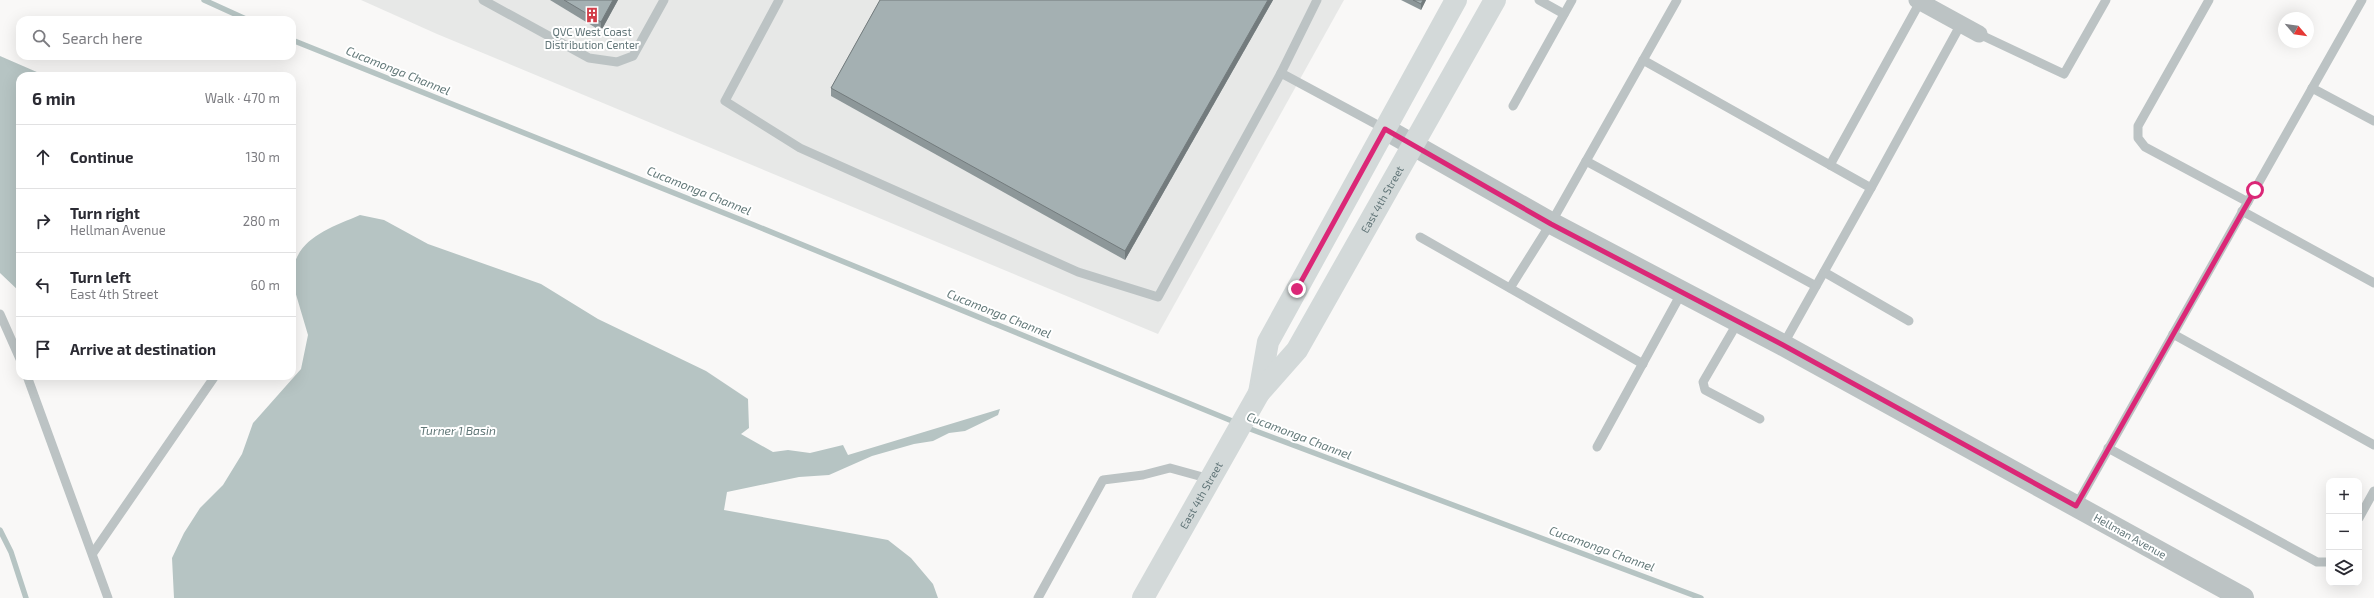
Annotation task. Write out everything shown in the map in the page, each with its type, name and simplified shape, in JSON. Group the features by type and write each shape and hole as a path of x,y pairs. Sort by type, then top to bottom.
{"main road":[{"name":"East 4th Street","path":"1259,393 1268,342 1456,0"},
{"name":"East 4th Street","path":"1143,598 1259,393 1297,350 1496,0"}],"street":[{"path":"1918,1 1979,34"},
{"name":"Hellman Avenue","path":"1385,129 1551,224 1783,345 2243,598"}],"lane":[{"path":"483,0 588,58 617,62 632,56 664,0"},
{"path":"779,0 725,101 800,148 1078,272 1158,297 1281,73 1317,0"},
{"path":"1539,0 1564,14"},
{"path":"1513,106 1572,0"},
{"path":"1510,288 1551,224 1676,0"},
{"path":"1979,34 2064,74 2106,0"},
{"path":"2209,0 2138,126 2138,138 2145,146 2248,202"},
{"path":"2076,506 2362,0"},
{"path":"1830,165 1918,1"},
{"path":"1783,345 1961,24"},
{"path":"1643,60 1871,188"},
{"path":"1281,73 1385,129"},
{"path":"2312,88 2374,121"},
{"path":"1586,161 1816,286"},
{"path":"2242,212 2374,283"},
{"path":"1420,237 1643,364"},
{"path":"1824,272 1909,321"},
{"path":"1597,447 1682,292"},
{"path":"0,314 16,350"},
{"path":"1738,322 1703,382 1705,390 1760,419"},
{"path":"2173,334 2374,445"},
{"path":"28,380 93,553 108,598"},
{"path":"93,553 212,380"},
{"path":"2108,448 2317,562 2326,562"},
{"path":"1038,598 1103,480 1144,475 1170,468 1210,479"},
{"path":"2361,514 2374,491"}],"shaded area":[{"path":"361,0 1344,0 1158,334 437,34"}],"water":[{"path":"0,56 37,72 16,72 16,288 0,273"},
{"name":"Turner 1 Basin","path":"360,215 384,220 428,244 541,284 598,319 706,371 748,399 749,428 741,434 773,452 788,450 810,453 843,445 848,455 1000,409 998,415 965,431 949,433 933,441 914,444 872,456 829,475 799,477 727,492 724,510 888,540 911,558 933,584 938,598 174,598 172,558 184,533 200,508 223,485 242,454 253,423 291,380 296,380 296,375 301,369 308,335 296,294 296,261 305,245 324,231"}],"building":[{"path":"564,0 613,0 601,22"},
{"path":"880,0 1268,0 1125,251 831,88"},
{"path":"1413,0 1423,0 1421,4"}],"waterway":[{"name":"Cucamonga Channel","path":"204,0 239,16"},
{"name":"Cucamonga Channel","path":"296,42 754,225 1237,423"},
{"name":"Cucamonga Channel","path":"1245,427 1701,598"},
{"path":"0,530 11,552 26,598"}],"place":[{"name":"QVC West Coast Distribution Center","path":"592,15"}],"route":[{"path":"1297,289 1385,129 1551,224 1783,345 2076,506 2255,190"}]}
